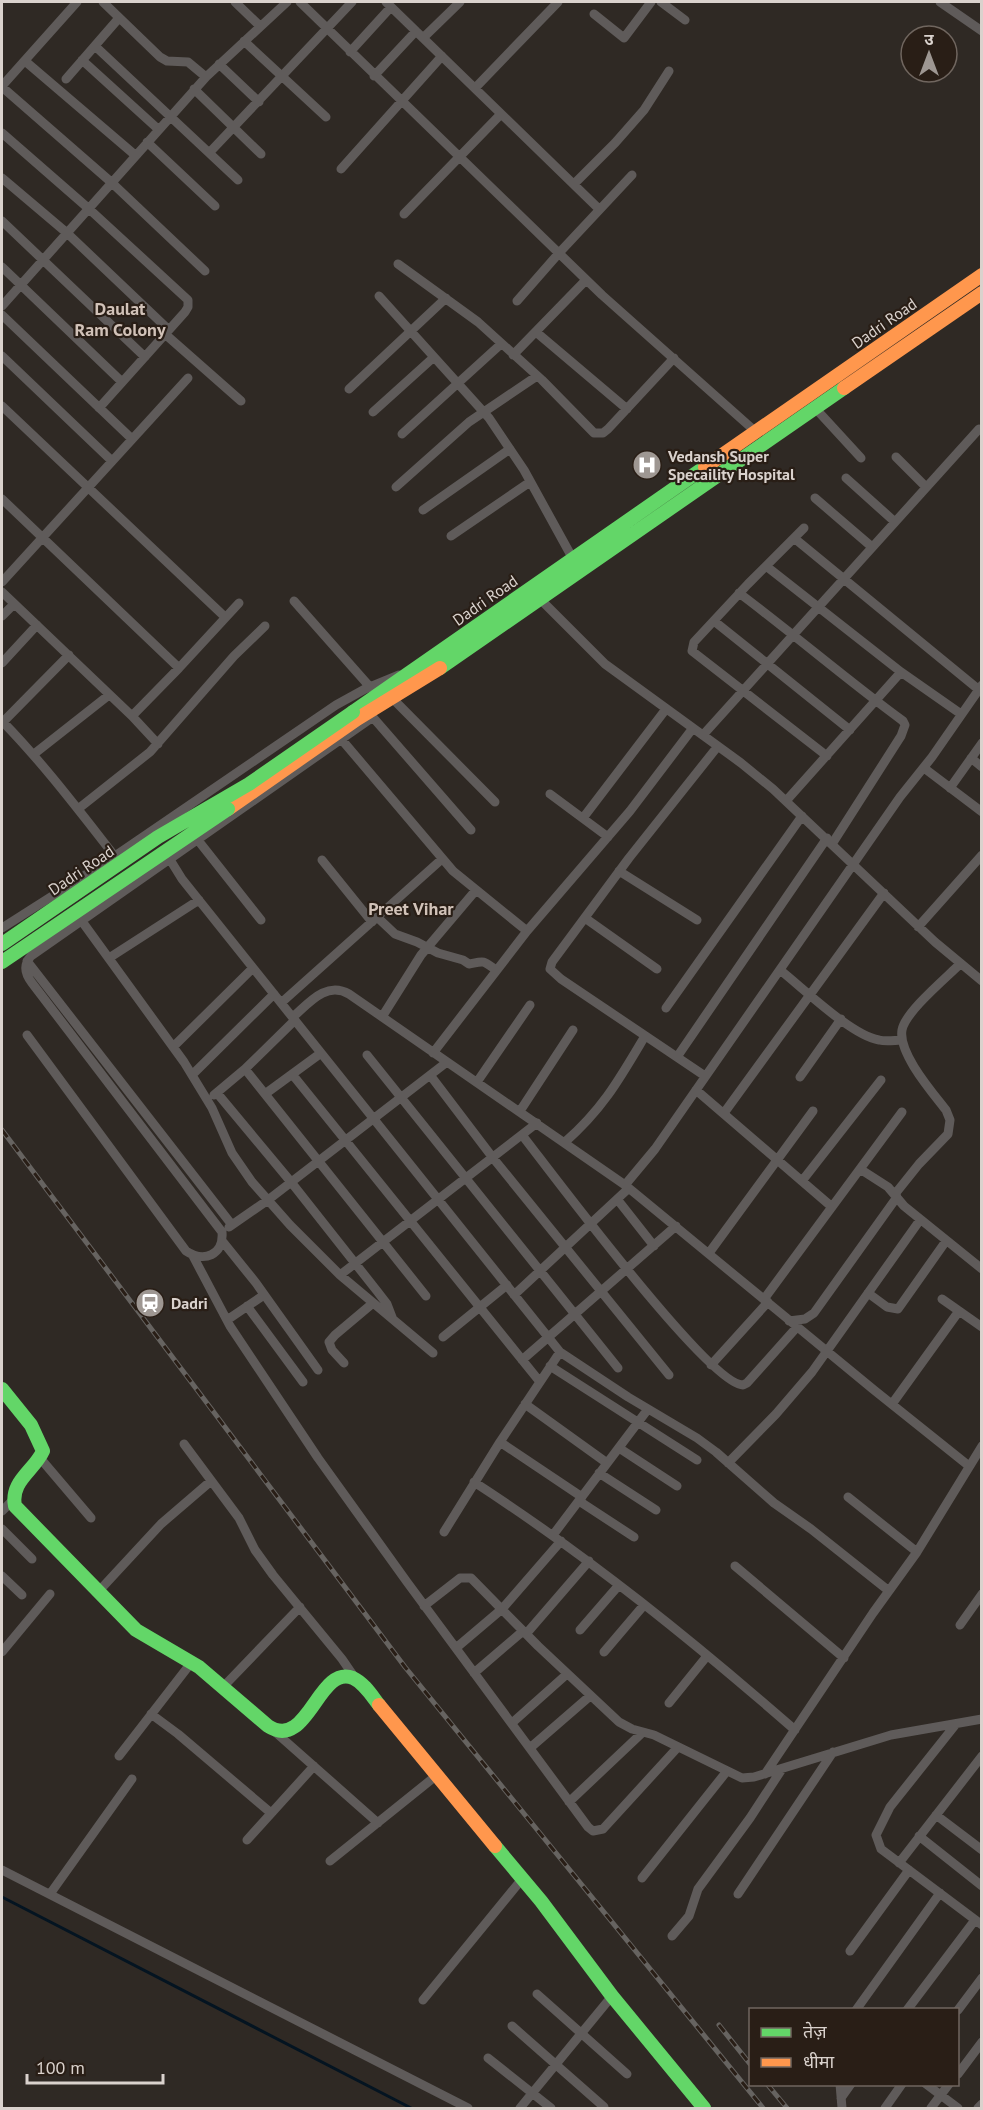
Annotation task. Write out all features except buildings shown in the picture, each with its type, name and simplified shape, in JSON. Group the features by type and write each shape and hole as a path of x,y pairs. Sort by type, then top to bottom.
{"street":[{"path":"77,2 2,86 111,182 205,271"},
{"path":"103,2 164,60 188,62 206,77"},
{"path":"235,2 260,26"},
{"path":"2,306 194,89 287,2"},
{"path":"300,2 403,101 458,158 586,279 756,432"},
{"path":"210,152 352,2"},
{"path":"423,38 460,2"},
{"path":"475,88 558,2"},
{"path":"594,14 624,38 651,2"},
{"path":"661,2 685,20"},
{"path":"940,2 981,31"},
{"path":"350,52 389,4 599,209"},
{"path":"66,79 119,18"},
{"path":"375,76 416,31"},
{"path":"244,41 326,117"},
{"path":"94,46 238,180"},
{"path":"341,169 442,56"},
{"path":"82,60 158,129"},
{"path":"25,61 135,155"},
{"path":"219,64 259,102"},
{"path":"574,184 644,110 669,71"},
{"path":"194,89 261,154"},
{"path":"404,214 501,114"},
{"path":"2,132 188,300 188,307 99,408"},
{"path":"147,141 215,206"},
{"path":"517,301 559,252 632,175"},
{"path":"2,178 68,233 167,332 241,400"},
{"path":"2,221 145,357"},
{"path":"398,264 478,322 594,433 603,433 674,358"},
{"path":"2,267 122,382"},
{"name":"Dadri Road","path":"2,944 158,837 249,784 981,275"},
{"path":"513,355 586,279"},
{"name":"Dadri Road","path":"2,962 228,808 371,715 392,698 435,672 981,293"},
{"path":"379,296 483,412 510,449 573,559"},
{"path":"349,389 446,298"},
{"path":"2,315 132,439"},
{"path":"536,332 627,409"},
{"path":"402,434 501,344"},
{"path":"2,356 112,461"},
{"path":"373,412 434,357"},
{"path":"396,487 460,430 537,376"},
{"path":"2,582 188,378"},
{"path":"2,406 225,617"},
{"path":"816,409 861,458"},
{"path":"703,735 979,429"},
{"path":"423,510 510,449"},
{"path":"896,457 926,487"},
{"path":"846,478 895,522"},
{"path":"451,536 530,482"},
{"path":"815,498 872,548"},
{"path":"2,499 179,668"},
{"path":"804,528 694,642 692,651 827,756"},
{"path":"514,1295 627,1187 900,797 924,768 980,687 842,579 794,538"},
{"path":"766,566 901,672 961,714"},
{"path":"2,592 132,716 158,744"},
{"path":"676,1057 829,841 904,730 903,721 739,593"},
{"path":"540,599 605,664 741,763 786,801 918,927 981,981"},
{"path":"294,601 370,687"},
{"path":"132,716 239,603"},
{"path":"2,616 14,604"},
{"path":"714,621 850,730"},
{"path":"2,663 37,625"},
{"path":"78,809 158,744 227,663 265,626"},
{"path":"69,655 2,722 34,754 135,881"},
{"path":"2,928 115,856 336,705 370,687 415,669"},
{"path":"786,801 901,672"},
{"path":"34,754 109,694"},
{"path":"392,698 495,802"},
{"path":"583,818 666,709"},
{"path":"318,1370 223,1237 32,983 26,970 27,961 135,881 342,740 371,715 471,830"},
{"path":"433,1053 527,931 608,837 693,728"},
{"path":"342,740 453,871 527,931"},
{"path":"950,788 981,742"},
{"path":"705,1076 561,979 550,969 552,962 619,872 718,746"},
{"path":"971,758 981,766"},
{"path":"924,768 981,813"},
{"path":"550,794 608,837"},
{"path":"666,1008 802,816"},
{"path":"197,839 261,920"},
{"path":"918,927 981,855"},
{"path":"169,858 199,900 560,1352 697,1438 774,1503 811,1529 889,1591"},
{"path":"281,1003 442,859"},
{"path":"322,860 374,919 395,934 469,964 477,961 485,962 496,970"},
{"path":"619,872 697,920"},
{"path":"382,1017 427,948 476,890"},
{"path":"724,1113 884,893"},
{"path":"109,958 199,900"},
{"path":"585,918 657,969"},
{"path":"81,920 192,1075 239,1165 268,1200 340,1275 433,1353"},
{"path":"27,961 232,1225"},
{"path":"522,1135 679,1332 711,1365 735,1384 743,1385 756,1374 793,1324 814,1313 918,1164 944,1140 950,1127 950,1120 946,1110 907,1053 902,1040 902,1029 913,1011 960,964"},
{"path":"173,1047 253,968"},
{"path":"780,970 864,1035 878,1040 902,1040"},
{"path":"207,1101 245,1069 294,1018 323,992 337,988 520,1111 627,1187 969,1466"},
{"path":"192,1075 274,994"},
{"path":"477,1082 530,1005"},
{"path":"800,1077 841,1019"},
{"path":"520,1111 573,1030"},
{"path":"27,1035 186,1251 194,1256 227,1320 318,1458 424,1606 588,1827 593,1830 603,1829 678,1747"},
{"path":"565,1142 601,1106 645,1036"},
{"path":"265,1094 321,1053"},
{"path":"367,1055 618,1368"},
{"path":"194,1256 209,1256 219,1250 223,1237 232,1225 375,1119 447,1062"},
{"path":"245,1069 426,1296"},
{"path":"292,1074 540,1382"},
{"path":"430,1075 493,1158 669,1375"},
{"path":"802,1181 881,1080"},
{"path":"696,1089 832,1208"},
{"path":"217,1093 387,1304 394,1321"},
{"path":"709,1253 813,1111"},
{"path":"711,1365 766,1301 902,1112"},
{"path":"340,1275 537,1123"},
{"path":"860,1169 896,1195 904,1206 920,1220 981,1269"},
{"path":"617,1199 654,1246"},
{"path":"728,1463 776,1414 828,1352 920,1220"},
{"path":"522,1360 676,1226"},
{"path":"868,1293 887,1307 898,1309 946,1241"},
{"path":"443,1337 507,1285"},
{"path":"227,1320 264,1295"},
{"path":"942,1299 981,1327"},
{"path":"344,1363 330,1345 331,1339 373,1303"},
{"path":"248,1306 303,1382"},
{"path":"892,1404 960,1311"},
{"path":"444,1532 474,1482 560,1352"},
{"path":"550,1366 697,1460"},
{"path":"2,1389 28,1420 43,1451 40,1458 16,1487 13,1500 15,1506 136,1630 191,1662 223,1687 378,1823"},
{"path":"525,1404 607,1463"},
{"path":"456,1648 502,1610 557,1538 580,1499 648,1409"},
{"path":"500,1442 634,1537"},
{"path":"184,1444 239,1518 261,1558 300,1608 355,1678 542,1901 612,1996 704,2109"},
{"path":"765,1774 917,1552 969,1466 979,1457 981,1446"},
{"path":"619,1448 676,1486"},
{"path":"40,1458 91,1518"},
{"path":"599,1473 656,1510"},
{"path":"98,1592 161,1524 211,1480"},
{"path":"474,1482 589,1561 795,1730"},
{"path":"848,1497 917,1552"},
{"path":"2,1511 13,1500"},
{"path":"2,1529 32,1559"},
{"path":"474,1673 524,1633 589,1561"},
{"path":"735,1566 844,1658"},
{"path":"2,1576 22,1595"},
{"path":"424,1606 460,1578 465,1576 474,1580 524,1633 590,1696 626,1726 678,1747 742,1778 765,1774 891,1735 981,1719"},
{"path":"580,1630 619,1585"},
{"path":"2,1652 50,1594"},
{"path":"960,1625 981,1594"},
{"path":"604,1652 644,1605"},
{"path":"223,1687 300,1608"},
{"path":"669,1703 707,1656"},
{"path":"119,1756 191,1662"},
{"path":"512,1723 567,1674"},
{"path":"274,1731 281,1733 292,1729 337,1679 355,1678"},
{"path":"530,1748 590,1696"},
{"path":"151,1714 193,1746 271,1813"},
{"path":"909,2008 978,1923 881,1849 876,1835 890,1807 956,1724"},
{"path":"569,1802 643,1732"},
{"path":"738,1894 833,1752"},
{"path":"899,1863 981,1756"},
{"path":"247,1840 314,1766"},
{"path":"672,1936 689,1916 698,1889 750,1818 782,1768"},
{"path":"642,1878 727,1771"},
{"path":"330,1862 437,1775"},
{"path":"50,1894 132,1779"},
{"path":"936,1815 981,1850"},
{"path":"919,1836 981,1886"},
{"path":"2,1870 468,2109"},
{"path":"850,1951 909,1870"},
{"path":"423,2000 522,1879"},
{"path":"857,2008 940,1893"},
{"path":"958,2008 981,1978"},
{"path":"537,1994 627,2074"},
{"path":"520,2109 612,1996"},
{"path":"512,2026 557,2063 604,2107"},
{"path":"959,2071 981,2042"},
{"path":"488,2058 551,2109"},
{"path":"840,2086 842,2103"},
{"path":"842,2103 850,2086"},
{"path":"885,2109 901,2086"},
{"path":"927,2086 958,2109"},
{"path":"931,2109 949,2086"},
{"path":"978,2109 981,2104"}],"waterway":[{"path":"2,1897 411,2108"}],"railway":[{"path":"2,1130 405,1667 763,2108"},
{"path":"719,2025 749,2063"},
{"path":"769,2086 787,2108"}],"traffic: fast":[{"path":"440,668 844,388"},
{"path":"353,712 705,467"},
{"path":"2,944 158,837 249,784 353,712"},
{"path":"2,962 228,809"},
{"path":"2,1389 31,1425 43,1451 19,1483 14,1497 15,1506 136,1630 199,1667 268,1726 282,1731 293,1728 303,1719 321,1694 331,1683 341,1677 357,1680 379,1705"},
{"path":"495,1846 541,1901 612,1996 704,2108"}],"traffic: slow":[{"path":"705,467 982,275"},
{"path":"844,388 982,293"},
{"path":"228,809 357,719 440,668"},
{"path":"379,1705 495,1846"}],"place":[{"name":"Vedansh Super Specaility Hospital","path":"647,465"},
{"name":"Dadri","path":"150,1303"}],"district":[{"name":"Daulat Ram Colony","path":"120,318"},
{"name":"Preet Vihar","path":"411,908"}]}
